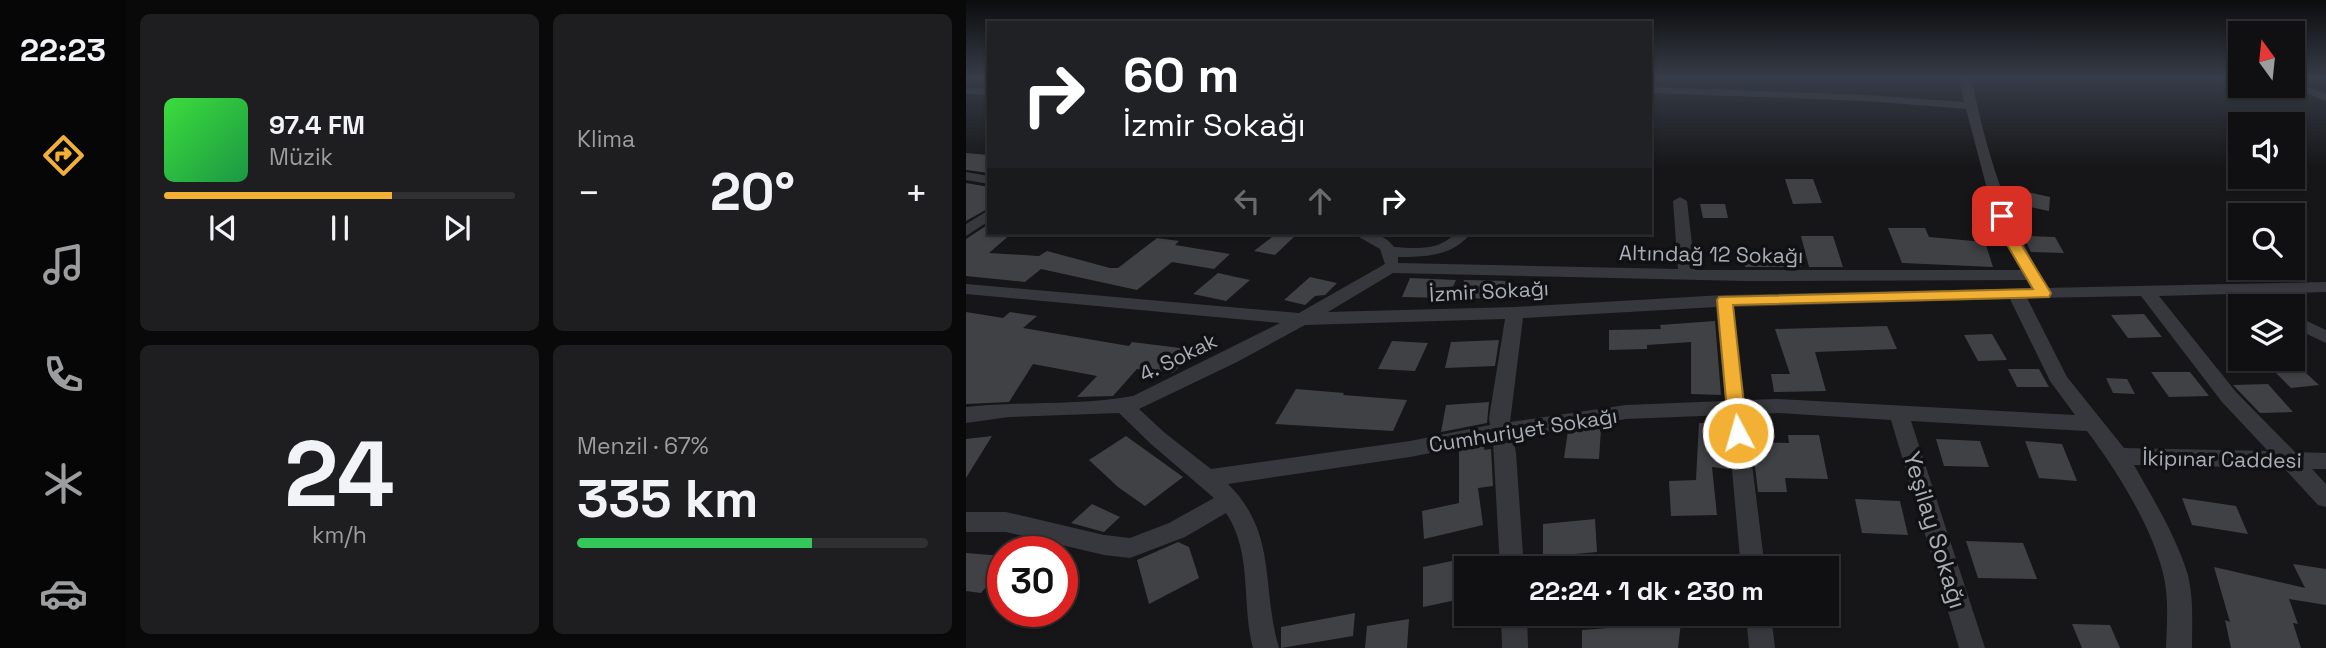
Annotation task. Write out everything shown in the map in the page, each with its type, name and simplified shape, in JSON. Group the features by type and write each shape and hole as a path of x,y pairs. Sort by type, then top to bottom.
{"street":[{"path":"1970,107 1977,138 2006,226 2043,293"},
{"path":"966,176 987,180"},
{"path":"1680,201 1687,275"},
{"path":"966,232 987,216"},
{"path":"1364,235 1386,245 1390,260 1437,250 1456,242 1461,235"},
{"name":"Altındağ 12 Sokağı","path":"1390,260 1687,275 2032,275"},
{"name":"4. Sokak","path":"966,415 1009,410 1124,406 1178,384 1358,289 1390,260"},
{"name":"İzmir Sokağı","path":"966,289 1299,319 1515,313 1724,300 2326,287"},
{"path":"2233,289 2243,294"},
{"path":"2146,291 2212,377 2326,498"},
{"path":"2016,294 2059,381 2118,456 2159,532 2175,573 2180,605 2179,648"},
{"path":"1724,300 1752,556"},
{"path":"1510,556 1506,453 1499,405 1515,313"},
{"path":"2305,326 2326,337"},
{"path":"1124,406 1146,429 1208,478 1229,500 1249,535 1254,553 1265,648"},
{"name":"Cumhuriyet Sokağı","path":"1208,478 1410,449 1588,416 1735,406 1898,412 2092,424"},
{"name":"Yeşilay Sokağı","path":"1898,412 1972,648"},
{"name":"İkipınar Caddesi","path":"2118,456 2326,461"},
{"path":"966,522 1006,522 1104,545 1130,548 1177,530 1229,500"},
{"path":"1514,626 1515,648"},
{"path":"1759,626 1762,648"}],"building":[{"path":"966,153 987,155 987,173 966,170"},
{"path":"1785,179 1813,179 1822,203 1793,204"},
{"path":"966,183 987,187 987,209 966,221"},
{"path":"2018,190 2050,197 2049,211 2016,204"},
{"path":"1700,204 1725,204 1728,218 1703,218"},
{"path":"987,225 987,235 1010,235 989,253 1039,256 1047,251 1110,268 1118,268 1157,238 1179,241 1175,245 1230,254 1214,269 1172,262 1137,290 1041,269 1025,282 966,276 966,239"},
{"path":"1888,228 1925,228 1929,237 1985,242 1993,267 1902,263"},
{"path":"1274,235 1296,235 1275,255 1254,251"},
{"path":"1801,236 1833,236 1843,267 1809,267"},
{"path":"2023,236 2055,237 2064,253 2031,252"},
{"path":"1742,250 1773,250 1774,257 1799,257 1802,267 1745,267"},
{"path":"1218,273 1250,280 1226,301 1193,294"},
{"path":"1310,277 1337,283 1325,295 1315,296 1305,305 1284,300"},
{"path":"1410,278 1456,280 1448,298 1402,297"},
{"path":"1464,280 1511,281 1506,299 1461,298"},
{"path":"966,312 1003,318 1010,312 1037,316 1023,328 1129,346 1132,342 1196,350 1173,373 1137,369 1113,396 1077,397 1097,376 1033,364 1009,402 966,404"},
{"path":"2144,314 2162,337 2128,338 2111,315"},
{"path":"1715,321 1721,395 1691,394 1691,342 1647,345 1647,349 1609,350 1609,330 1661,329 1660,325"},
{"path":"1887,326 1897,349 1815,352 1826,391 1774,392 1771,374 1790,374 1775,329"},
{"path":"1992,334 2007,360 1978,361 1964,335"},
{"path":"1499,340 1495,366 1445,368 1451,342"},
{"path":"1392,341 1428,343 1415,371 1378,369"},
{"path":"2008,369 2039,369 2049,387 2017,387"},
{"path":"2274,371 2304,371 2319,385 2291,388"},
{"path":"2151,372 2190,372 2209,396 2169,397"},
{"path":"2106,378 2127,379 2135,394 2113,393"},
{"path":"2268,384 2293,412 2260,413 2233,385"},
{"path":"1296,389 1407,400 1393,431 1275,424"},
{"path":"1489,402 1487,423 1441,432 1446,405"},
{"path":"1699,423 1725,424 1729,469 1712,467 1717,515 1671,516 1669,481 1696,480"},
{"path":"1601,429 1599,459 1564,458 1568,431"},
{"path":"1788,435 1819,435 1828,479 1785,478 1787,492 1758,492 1752,442 1789,443"},
{"path":"992,436 966,478 966,439"},
{"path":"1126,436 1183,477 1145,506 1118,487 1089,460"},
{"path":"1936,439 1980,441 1989,467 1944,466"},
{"path":"2025,441 2062,444 2077,481 2039,478"},
{"path":"1485,445 1484,450 1491,449 1493,486 1478,488 1483,525 1424,539 1422,511 1459,503 1459,450"},
{"path":"2182,498 2236,506 2248,534 2192,525"},
{"path":"1855,499 1900,501 1908,535 1862,533"},
{"path":"1092,504 1120,517 1104,532 1071,523"},
{"path":"1595,519 1597,552 1543,556 1543,524"},
{"path":"1966,541 2023,543 2037,579 1978,578"},
{"path":"1178,542 1189,547 1199,578 1149,604 1137,560"},
{"path":"966,553 987,555 987,586 981,593 966,591"},
{"path":"1454,561 1454,601 1423,607 1423,567"},
{"path":"2293,564 2326,569 2326,605 2289,599 2298,624 2293,623 2301,648 2231,648 2225,620 2230,622 2214,567 2305,588"},
{"path":"1355,613 1353,636 1281,648 1281,627"},
{"path":"1409,619 1407,648 1365,648 1367,626"},
{"path":"2072,624 2110,625 2120,648 2082,648"},
{"path":"1681,626 1678,648 1582,648 1582,630"}],"route":[{"path":"1738,433 1724,300 2043,293 2009,236 2002,216"}]}
